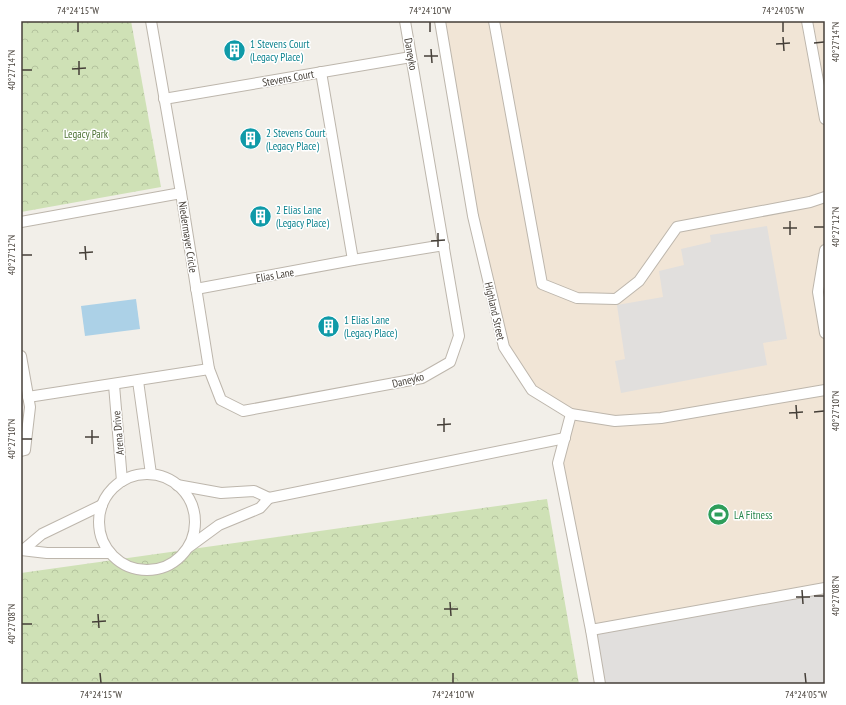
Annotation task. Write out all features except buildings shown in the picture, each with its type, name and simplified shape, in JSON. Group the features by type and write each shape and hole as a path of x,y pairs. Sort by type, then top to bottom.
{"lane":[{"path":"151,21 181,193"},
{"name":"Daneyko","path":"209,369 221,400 243,411 422,378 450,362 459,336 405,21"},
{"name":"Highland Street","path":"440,21 473,216 504,347 532,390 571,414 615,421 661,418 825,390"},
{"path":"494,21 542,284 577,298 616,299 639,281 677,228 810,202 825,197"},
{"path":"807,21 825,120"},
{"name":"Stevens Court","path":"164,98 412,57"},
{"path":"321,72 353,260"},
{"name":"Niedermayer Cricle","path":"21,222 181,193 209,369"},
{"name":"Elias Lane","path":"196,289 444,245"},
{"path":"825,250 818,292 825,333"},
{"path":"21,356 30,406 25,450 21,451"},
{"path":"28,397 114,385 209,369"},
{"path":"138,381 151,474"},
{"name":"Arena Drive","path":"114,385 122,481"},
{"path":"571,414 558,463 591,630 600,684"},
{"path":"177,485 221,493 254,491 268,498 565,438"},
{"path":"187,548 193,535 195,522 193,508 187,495 177,485 165,478 151,474 136,475 122,481 110,491 102,505 99,517 103,542 110,553 121,562 135,568 150,570 164,567 177,559 187,548 219,525 260,508 268,498"},
{"path":"22,550 42,534 102,505"},
{"path":"22,550 47,553 110,553"},
{"path":"591,630 825,588"}],"shaded area":[{"path":"440,21 825,21 825,684 600,684 558,463 571,414 532,390 504,347"},
{"path":"767,226 787,339 763,343 767,365 621,393 615,361 625,359 617,305 663,297 659,271 684,265 681,249 711,242 710,235"},
{"path":"825,588 825,684 600,684 591,630"}],"green space":[{"name":"Legacy Park","path":"21,21 131,21 161,187 21,212"},
{"path":"547,499 579,684 21,684 21,573"}],"water":[{"path":"136,299 140,329 85,336 81,306"}],"place":[{"name":"1 Stevens Court (Legacy Place)","path":"235,50"},
{"name":"2 Stevens Court (Legacy Place)","path":"250,139"},
{"name":"2 Elias Lane (Legacy Place)","path":"261,216"},
{"name":"1 Elias Lane (Legacy Place)","path":"329,326"},
{"name":"LA Fitness","path":"719,515"}]}
